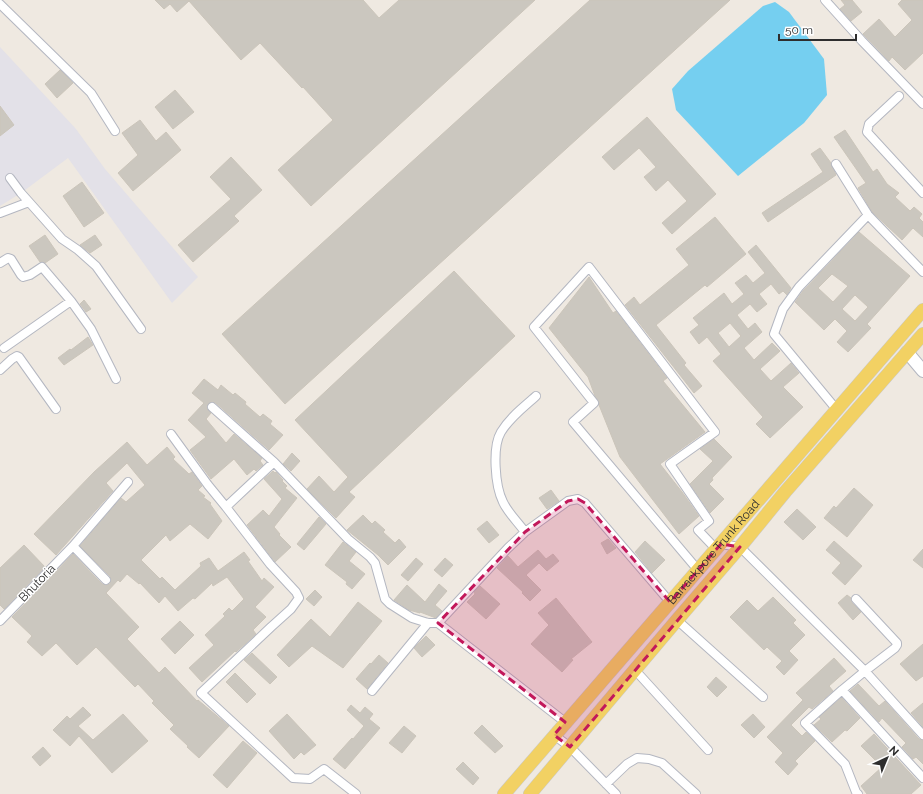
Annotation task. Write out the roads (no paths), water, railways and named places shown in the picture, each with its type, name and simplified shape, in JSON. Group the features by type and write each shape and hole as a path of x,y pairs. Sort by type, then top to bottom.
{"main road":[{"name":"Barrackpore Trunk Road","path":"504,794 923,310"},
{"name":"Barrackpore Trunk Road","path":"530,794 785,492 923,334"}],"street":[{"path":"825,0 923,104"},
{"path":"0,4 91,93 115,131"},
{"path":"899,96 869,124 867,132 923,193"},
{"path":"836,164 868,215 923,272"},
{"path":"10,178 21,193 62,239 78,250 96,266 141,329"},
{"path":"0,213 29,202"},
{"path":"836,410 774,334 783,309 799,287 868,215"},
{"path":"0,263 8,258 11,259 23,277 30,275 42,267 71,301 92,329 116,379"},
{"path":"698,570 573,422 594,403 534,327 589,267 715,432 670,464 709,521 698,530 718,546 740,547 865,671 923,735"},
{"path":"12,359 2,346 71,301"},
{"path":"907,352 923,371"},
{"path":"0,370 17,356 21,359 56,409"},
{"path":"525,532 503,503 497,479 496,454 500,433 509,421 536,396"},
{"path":"212,407 274,462 348,540 364,551 375,563 386,599 390,604 412,618 428,623 438,624 565,722"},
{"path":"171,434 208,485 270,564 296,592 299,598 291,609 201,693 293,778 310,779 324,769 356,794"},
{"path":"226,507 274,462"},
{"name":"Bhutoria","path":"0,621 73,546 128,482"},
{"path":"438,624 508,548 525,532 568,501 578,499 585,503 670,602"},
{"path":"73,546 106,580"},
{"path":"856,599 897,643 897,645 842,690 805,723 845,764 858,794"},
{"path":"677,620 763,698"},
{"path":"372,691 428,623"},
{"path":"635,670 708,750"},
{"path":"842,690 923,778"},
{"path":"554,735 570,747 616,794"},
{"path":"606,784 627,764 637,758 649,759 662,763 696,794"}],"water":[{"path":"775,2 789,12 824,59 827,95 804,123 738,176 676,110 672,89 688,71 763,6"}]}
